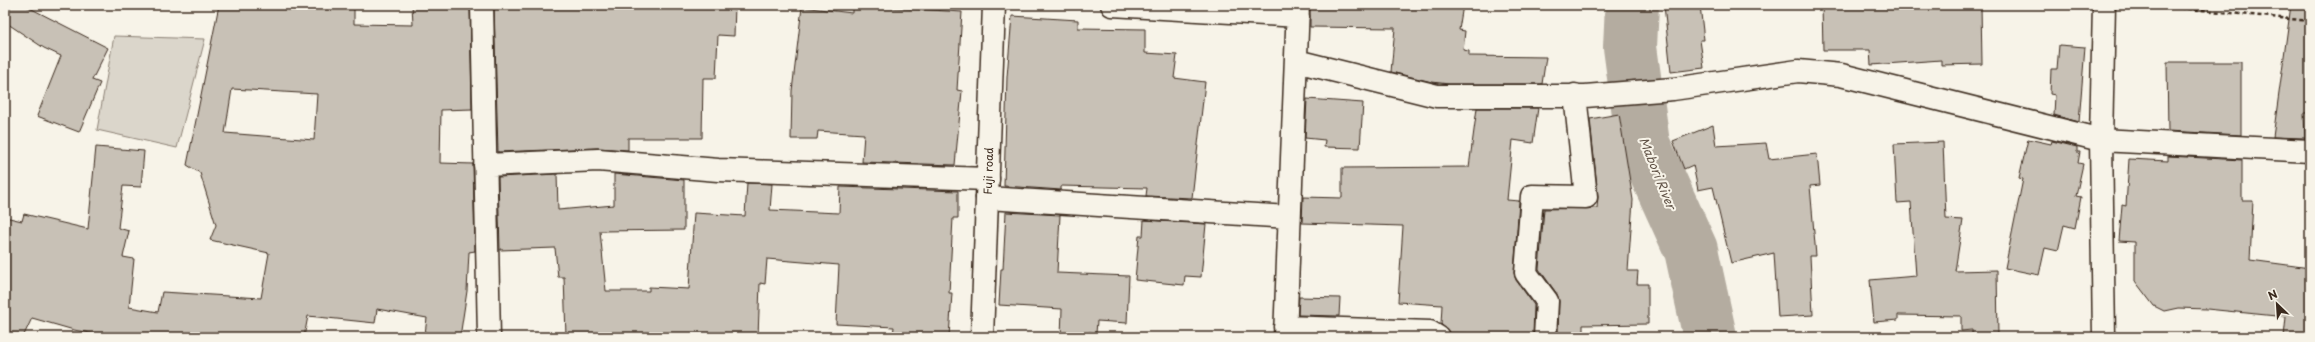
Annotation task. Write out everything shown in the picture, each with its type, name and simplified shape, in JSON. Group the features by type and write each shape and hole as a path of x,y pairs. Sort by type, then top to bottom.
{"main road":[{"path":"482,5 488,337"},
{"name":"Fuji road","path":"982,337 994,5"},
{"path":"1112,5 1298,10 1285,332 1430,332 1438,337"},
{"path":"2104,5 2101,140 2104,337"},
{"path":"1296,61 1437,96 1580,96 1673,89 1798,71 1841,75 2101,140 2310,151"},
{"path":"1545,337 1547,301 1526,273 1532,196 1586,197 1580,96"},
{"path":"485,165 598,160 718,170 987,188 1289,217"}],"path":[{"path":"2153,5 2310,21"}],"shaded area":[{"path":"114,36 205,39 177,148 97,130"}],"building":[{"path":"5,5 24,5 108,48 92,80 100,83 79,132 37,116 61,56 44,48 5,22"},
{"path":"219,5 354,5 354,24 413,25 412,5 470,5 472,109 441,110 440,163 473,164 475,251 469,252 467,291 460,337 425,334 427,318 377,309 375,323 308,316 304,337 112,337 74,330 32,318 23,337 5,337 5,217 22,221 24,214 88,229 96,147 144,151 141,187 123,186 118,228 129,231 123,257 134,259 129,307 158,312 162,292 261,298 269,253 210,240 216,225 200,173 187,165","holes":["232,89 317,94 314,140 225,133"]},
{"path":"494,5 735,5 734,36 718,35 716,78 703,78 702,138 628,138 628,150 597,148 498,152"},
{"path":"852,5 962,12 957,90 962,91 955,165 862,162 864,134 818,131 817,139 791,139 792,91 802,7 852,13"},
{"path":"1310,5 1463,5 1459,30 1465,31 1463,50 1469,51 1469,56 1546,57 1542,84 1449,84 1432,82 1391,72 1395,28 1310,27"},
{"path":"1664,5 1700,5 1704,40 1700,40 1704,68 1671,72"},
{"path":"1822,5 1981,5 1982,64 1941,65 1941,60 1871,65 1870,50 1823,50"},
{"path":"2291,5 2310,5 2310,113 2304,113 2305,138 2273,137"},
{"path":"1012,16 1078,20 1078,28 1145,29 1145,53 1177,55 1174,78 1205,82 1192,198 1146,196 1147,188 1061,186 1061,190 1004,186 1007,77"},
{"path":"2059,45 2085,47 2079,122 2054,115 2055,95 2050,94 2051,69 2057,69"},
{"path":"2167,62 2241,62 2241,135 2168,131"},
{"path":"1307,99 1363,103 1360,148 1324,147 1325,140 1305,138"},
{"path":"1477,108 1538,108 1533,143 1513,140 1507,200 1519,201 1514,273 1516,280 1534,305 1533,337 1489,337 1489,334 1449,333 1441,324 1442,305 1398,302 1403,226 1302,223 1303,197 1342,198 1342,168 1469,167"},
{"path":"1619,114 1633,200 1628,271 1638,271 1637,284 1648,284 1648,324 1583,325 1583,337 1558,337 1559,301 1557,294 1539,269 1544,209 1597,208 1598,196 1590,119"},
{"path":"1713,125 1716,146 1766,143 1769,159 1817,154 1820,185 1810,186 1816,256 1810,256 1813,315 1778,317 1774,253 1731,263 1713,187 1698,190 1693,165 1684,169 1673,141"},
{"path":"2028,139 2051,144 2052,141 2077,147 2077,152 2080,152 2078,163 2083,164 2076,196 2081,197 2075,228 2064,225 2058,251 2045,248 2039,275 2005,268 2023,179 2019,178"},
{"path":"1943,142 1946,219 1963,220 1955,271 1997,270 1998,337 1972,337 1972,330 1961,331 1961,316 1898,315 1898,320 1874,322 1870,280 1916,276 1911,202 1897,203 1894,144"},
{"path":"2168,156 2242,160 2242,200 2253,200 2250,260 2310,268 2310,337 2284,337 2286,317 2207,309 2178,308 2164,311 2154,306 2135,281 2135,242 2119,241 2122,205 2126,206 2129,159 2168,161"},
{"path":"557,174 558,210 614,205 614,174 684,180 684,230 600,231 606,291 649,291 649,287 689,289 694,213 745,216 747,183 772,184 770,210 839,213 840,187 958,191 958,218 953,218 949,293 952,293 949,337 893,335 894,327 836,324 839,265 767,259 765,284 760,283 758,337 608,337 608,334 566,336 564,277 558,277 555,248 500,250 498,177"},
{"path":"1006,212 1060,215 1057,273 1129,276 1127,323 1097,321 1096,333 1089,332 1088,337 1061,337 1062,309 999,305 1001,269 1003,269"},
{"path":"1144,220 1206,224 1201,277 1185,276 1184,285 1135,280 1139,236 1143,236"},
{"path":"1299,297 1340,298 1339,316 1298,315"}],"waterway":[{"name":"Mabori River","path":"1632,5 1630,47 1643,144 1691,250 1710,337"}]}
